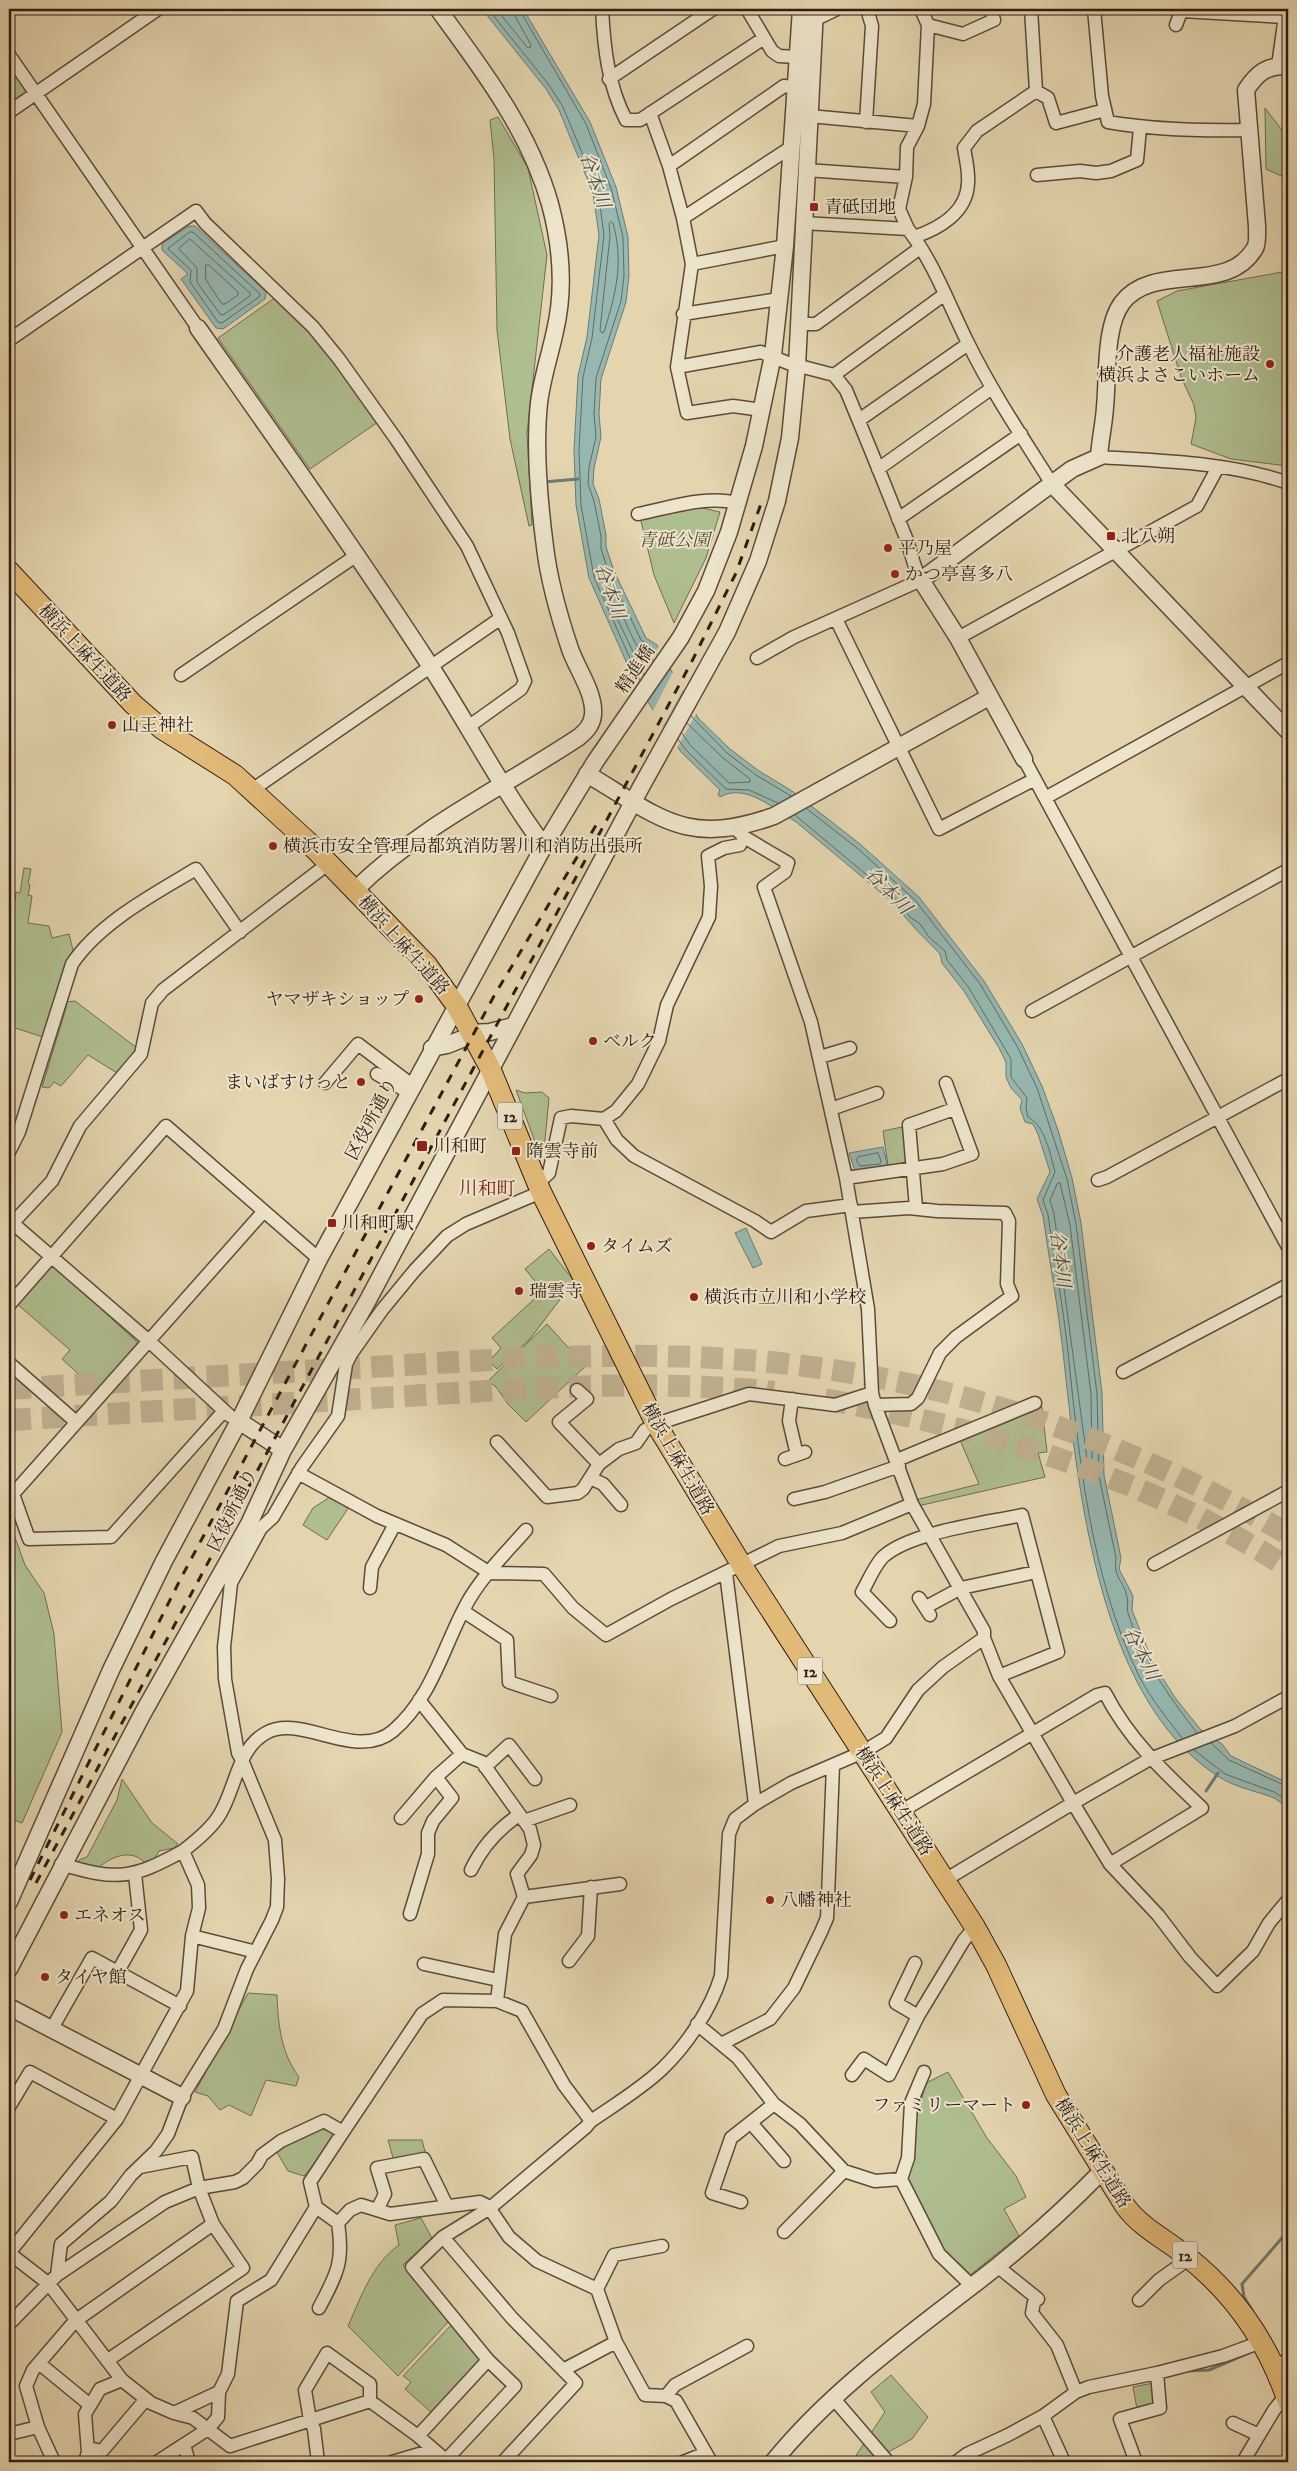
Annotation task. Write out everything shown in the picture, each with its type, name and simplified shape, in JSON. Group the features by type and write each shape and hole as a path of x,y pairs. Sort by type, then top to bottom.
{"main road":[{"name":"横浜上麻生道路","path":"9,571 133,704 162,729 213,759 252,790 329,863 427,965 456,1005 490,1068 539,1188 656,1424 733,1568 863,1752 975,1927 996,1965 1056,2095 1102,2171 1133,2217 1190,2258 1236,2302 1271,2353 1287,2398"}],"street":[{"path":"9,112 158,9"},
{"path":"356,890 396,856 447,818 579,737 590,726 593,714 593,702 570,649 548,569 541,510 537,423 541,390 556,329 561,295 560,255 556,228 550,203 524,138 495,89 438,9"},
{"path":"602,9 609,79 614,97 626,120 640,120 764,38"},
{"path":"609,79 713,9"},
{"path":"748,9 772,51 779,56 798,57"},
{"name":"精進橋","path":"544,846 587,774 678,642 706,591 727,539 762,410 773,355 785,246 801,9"},
{"path":"797,366 815,14 837,9"},
{"path":"866,122 872,26 867,9"},
{"path":"921,9 928,25 924,104 918,126 907,146 906,177 898,209 945,294 968,344 992,388 1052,484 1288,731"},
{"path":"928,25 963,34 994,20 991,9"},
{"path":"1031,9 1036,91"},
{"path":"1094,9 1102,96 1108,122 1140,128 1195,131 1248,130"},
{"path":"1099,457 1105,406 1106,363 1115,318 1120,304 1133,289 1156,282 1214,276 1242,262 1255,248 1257,226 1246,90 1256,75 1262,70 1283,66 1286,13 1182,10 1176,25"},
{"path":"9,55 358,555 544,846"},
{"path":"669,166 784,86 796,88"},
{"path":"1036,91 1048,98 1056,123 1106,110"},
{"path":"799,324 816,324 914,238 944,224 959,207 968,183 964,148 977,131 1036,91"},
{"path":"650,113 669,166 683,218 692,264 683,314 677,367 687,412 733,406 762,410"},
{"path":"809,116 918,126"},
{"path":"1037,175 1080,171 1096,173 1110,171 1137,160 1140,128"},
{"path":"683,218 793,146"},
{"path":"806,170 906,177"},
{"path":"9,340 196,211 205,223 299,311 339,359 435,495 467,546 501,618 525,681 521,689 468,727"},
{"path":"803,222 914,238"},
{"path":"692,264 785,246"},
{"path":"834,375 945,294"},
{"path":"683,314 779,299"},
{"path":"859,420 968,344"},
{"path":"677,367 761,352 773,355 797,366 834,375 846,390 905,534 914,569 958,638 1288,1247"},
{"name":"区役所通り","path":"9,1968 143,1713 255,1526 283,1450 368,1300 490,1068 745,594 769,530 786,460 797,366"},
{"path":"878,469 992,388"},
{"path":"898,519 1021,434"},
{"path":"757,658 794,637 836,620 920,580 1072,469 1099,457 1218,468 1260,474 1286,481"},
{"path":"958,638 1197,506 1218,468"},
{"path":"638,514 708,501 727,500 737,503"},
{"path":"181,674 358,555"},
{"path":"252,790 430,665 501,618"},
{"path":"836,620 939,829 1034,779"},
{"path":"1045,798 1288,663"},
{"path":"587,774 663,820 688,828 716,830 737,828 774,816 989,697"},
{"path":"737,828 744,837 788,862 785,872 764,887 811,1022 846,1178 868,1309 873,1399 912,1504 984,1631 984,1638 999,1676 1032,1735 1110,1864 1158,1915 1190,1956 1217,1986 1254,1951 1269,1923 1288,1900"},
{"path":"53,2280 61,2244 111,2201 139,2167 156,2151 168,2134 182,2097 224,2029 277,1907 277,1855 275,1840 238,1754 234,1741 225,1679 226,1608 231,1583 255,1526 273,1517 298,1473 338,1416 346,1364 382,1310 414,1270 447,1236 466,1224 539,1188 549,1173 561,1118 571,1116 604,1119 616,1111 638,1084 659,1041 667,1005 706,927 710,908 708,856 724,848 740,845"},
{"name":"区役所通り","path":"9,1902 111,1670 164,1561 239,1421 319,1259 432,1048 544,846"},
{"path":"283,1450 224,1412 150,1342 10,1223 52,1181 80,1126 141,1054 152,1003 162,990 329,863"},
{"path":"9,1152 21,1124 72,964 89,941 152,895 196,869 240,932"},
{"path":"1032,1011 1288,870"},
{"path":"432,1048 448,1045 472,1034 513,1026"},
{"path":"325,1083 358,1044 410,1089"},
{"path":"820,1057 850,1048"},
{"path":"377,1074 410,1089"},
{"path":"1098,1180 1288,1079"},
{"path":"846,1178 944,1164 972,1154 946,1083"},
{"path":"831,1109 876,1093"},
{"path":"916,1208 909,1126 954,1109"},
{"path":"496,1442 547,1497 578,1493 583,1489 599,1464 619,1449 636,1443 645,1430 656,1424 749,1394 835,1406 873,1399 911,1404 918,1398 940,1353 956,1337 1012,1296 1007,1284 1008,1221 1005,1213 937,1212 916,1208 806,1211 771,1232 634,1156 617,1140 604,1119"},
{"path":"9,1305 166,1126 319,1259"},
{"path":"224,1412 111,1536 29,1539 13,1494 75,1421 150,1342 264,1211"},
{"path":"1123,1372 1288,1285"},
{"path":"368,1300 382,1310"},
{"path":"9,1363 75,1421"},
{"path":"577,1390 587,1399 560,1422 599,1464"},
{"path":"792,1400 789,1421 795,1456"},
{"path":"794,1499 825,1492 898,1463 1035,1403"},
{"path":"298,1473 395,1524 446,1545 490,1573 544,1574 573,1608 606,1635 671,1599 779,1546 842,1533 912,1504"},
{"path":"590,1478 603,1484 622,1505"},
{"path":"1154,1564 1288,1491"},
{"path":"890,1621 862,1592 883,1556 906,1543 929,1535 1022,1515 1058,1652 999,1676"},
{"path":"370,1588 372,1567 395,1524"},
{"path":"62,1864 98,1875 135,1874 183,1851 220,1815 242,1760 253,1743 266,1733 280,1727 291,1727 341,1739 378,1739 393,1731 418,1700 436,1670 463,1612 490,1573 526,1530"},
{"path":"733,1568 734,1653 755,1804"},
{"path":"925,1607 961,1588 1036,1572"},
{"path":"463,1612 507,1640 509,1682 550,1696"},
{"path":"370,2401 418,2436 447,2461 515,2386 488,2360 412,2267 443,2237 490,2208 586,2128 591,2121 661,2070 697,2024 716,1991 721,1976 729,1834 735,1819 755,1804 792,1783 863,1752 886,1738 925,1684 964,1651 984,1638"},
{"path":"900,1812 1097,1695 1105,1693 1122,1723 1202,1808 1191,1817 1110,1864"},
{"path":"945,1880 1154,1757 1235,1726 1288,1697"},
{"path":"418,1700 462,1754 482,1762 522,1818 534,1845 531,1856 517,1874 524,1898 504,1934 504,1953 498,1980 497,2001"},
{"path":"485,1767 509,1744 535,1778"},
{"path":"401,1818 436,1777 462,1754"},
{"path":"723,2043 770,2019 794,1988 827,1918 832,1766"},
{"path":"410,1914 428,1854 428,1833 432,1821 452,1798 436,1777"},
{"path":"471,1870 479,1852 504,1825 570,1805"},
{"path":"183,1851 198,1886 199,1908 192,1936 187,1991 117,2119 9,2253 53,2280 75,2321 108,2360 122,2380 146,2399 174,2413 192,2418 230,2446 370,2401"},
{"path":"117,1973 141,1930 135,1874"},
{"path":"524,1898 620,1884"},
{"path":"569,1962 588,1936 590,1887"},
{"path":"852,2075 864,2059 889,2075 918,2016 964,1940 975,1927"},
{"path":"192,1936 256,1952"},
{"path":"51,2030 92,1958 180,2006"},
{"path":"915,1963 896,2003 918,2016"},
{"path":"424,1964 498,1980"},
{"path":"319,2308 338,2273 341,2247 338,2223 316,2207 310,2182 393,2060 412,2027 431,2006 442,2000 497,2001 522,2011 564,2085 591,2121"},
{"path":"9,2007 182,2097"},
{"path":"697,2024 723,2043 750,2070 774,2104 800,2124 844,2171 875,2181 900,2179"},
{"path":"9,2107 30,2072 117,2119"},
{"path":"924,2072 912,2103 908,2158 900,2179 939,2254 972,2286"},
{"path":"742,2202 712,2193 731,2138 752,2124 774,2104"},
{"path":"9,2324 53,2280 165,2202 200,2188 235,2182 243,2178 257,2164 262,2154 306,2127 324,2121 343,2132"},
{"path":"752,2124 784,2161"},
{"path":"108,2360 243,2268 213,2224 200,2188 192,2157 139,2167"},
{"path":"377,2210 386,2194 377,2168 424,2159 447,2206"},
{"path":"784,2232 844,2171"},
{"path":"773,2462 794,2437 897,2342 997,2266 1073,2201 1102,2171"},
{"path":"338,2223 350,2210 361,2205 390,2214 480,2202 490,2208 509,2237 537,2261 597,2289 616,2342 645,2394 666,2396 676,2401 709,2457 683,2462"},
{"path":"157,2462 208,2429 218,2417 219,2392 228,2374 237,2301 271,2280 316,2207"},
{"path":"54,2462 38,2427 26,2386 33,2370 75,2321 213,2224"},
{"path":"443,2237 512,2318 576,2383 503,2462"},
{"path":"597,2289 614,2255 662,2246"},
{"path":"1139,2300 1160,2280 1190,2258"},
{"path":"997,2266 1038,2299 1034,2302 1032,2313 1057,2345 1076,2392"},
{"path":"564,2369 616,2342"},
{"path":"666,2396 675,2385 747,2346"},
{"path":"318,2462 314,2429 310,2420 305,2390 327,2352 370,2384 370,2401"},
{"path":"956,2462 967,2454 1043,2416 1076,2392 1089,2387 1157,2373 1223,2356 1271,2353"},
{"path":"418,2436 488,2360"},
{"path":"40,2364 90,2405"},
{"path":"1136,2462 1120,2419 1160,2408 1157,2373"},
{"path":"84,2462 88,2448 86,2414 90,2405 100,2389 122,2380"},
{"path":"174,2413 219,2392"},
{"path":"1243,2462 1259,2434 1287,2398"},
{"path":"88,2448 102,2451 146,2399"},
{"path":"834,2399 888,2462"},
{"path":"1043,2416 1064,2462"},
{"path":"1233,2423 1259,2434"},
{"path":"9,2434 38,2427"},
{"path":"184,2445 189,2462"},
{"path":"392,2462 434,2450"}],"green space":[{"path":"13,70 28,91 9,105 9,73"},
{"path":"1265,108 1288,138 1288,179 1266,169"},
{"path":"498,117 528,168 547,255 527,433 532,525 529,526 510,439 497,330 494,159 490,120"},
{"path":"1288,271 1288,466 1231,459 1191,444 1196,418 1194,405 1181,377 1157,301 1177,291"},
{"path":"276,297 309,330 329,354 378,422 310,469 218,338"},
{"name":"青砥公園","path":"698,507 720,512 706,558 674,623 654,575 641,521 644,517"},
{"path":"24,868 31,869 28,895 32,896 28,923 49,926 52,938 69,934 73,950 46,1038 9,1026 9,901 15,901 16,892 20,893"},
{"path":"75,1001 137,1048 117,1073 88,1055 61,1086 54,1082 49,1088 42,1087 66,1008 66,1002"},
{"path":"516,1090 525,1093 542,1092 549,1098 544,1150 538,1150"},
{"path":"902,1127 908,1162 904,1165 888,1166 883,1131"},
{"path":"549,1249 574,1281 530,1339 497,1369 489,1361 501,1348 492,1338 543,1291 525,1269"},
{"path":"56,1267 137,1342 137,1348 98,1392 62,1359 70,1350 16,1303 47,1268"},
{"path":"547,1324 575,1355 582,1350 586,1355 583,1357 589,1363 526,1422 508,1404 496,1387 488,1381"},
{"path":"1042,1407 1047,1452 1038,1453 1045,1477 918,1506 915,1500 979,1484 960,1440 1033,1409"},
{"path":"333,1495 351,1504 327,1540 303,1525 313,1508"},
{"path":"9,1521 25,1565 44,1593 54,1634 62,1732 22,1823 9,1818"},
{"path":"122,1779 152,1823 178,1844 174,1848 159,1851 153,1861 146,1864 134,1856 128,1855 108,1861 97,1869 79,1864 79,1860 87,1857 117,1800"},
{"path":"248,1993 277,1995 278,2017 284,2048 299,2077 296,2086 266,2080 251,2116 229,2105 220,2110 208,2096 195,2092"},
{"path":"948,2072 987,2138 1016,2176 1026,2197 1004,2209 1019,2236 970,2275 936,2241 907,2182 915,2122 926,2083"},
{"path":"324,2128 333,2132 334,2135 325,2152 304,2176 288,2171 275,2149"},
{"path":"388,2140 422,2140 426,2155 394,2161"},
{"path":"421,2218 432,2238 403,2265 450,2320 398,2376 348,2326 374,2271 399,2245 395,2225"},
{"path":"454,2322 485,2358 433,2414 405,2389 411,2382 403,2376"},
{"path":"891,2375 928,2417 912,2439 870,2462 846,2462 855,2457 885,2412 871,2392"},
{"path":"1153,2383 1156,2405 1137,2409 1133,2387"}],"water":[{"name":"谷本川","path":"482,9 523,9 525,12 590,122 616,187 628,237 629,276 626,302 601,379 599,414 601,437 594,468 593,484 599,499 606,535 606,547 614,571 646,638 657,645 698,718 730,749 759,771 792,791 860,844 919,897 984,981 1022,1044 1042,1086 1058,1130 1072,1178 1081,1223 1102,1393 1104,1475 1121,1558 1119,1569 1133,1596 1132,1610 1153,1663 1176,1699 1201,1730 1222,1744 1231,1756 1288,1783 1288,1806 1272,1797 1222,1779 1175,1739 1143,1692 1118,1638 1099,1578 1085,1517 1075,1455 1055,1295 1043,1216 1037,1199 1050,1172 1038,1134 1033,1124 1025,1122 1020,1108 1022,1100 1011,1088 1006,1077 1006,1062 999,1048 964,991 942,963 940,954 896,905 795,821 769,805 750,795 740,793 730,793 720,797 718,795 720,790 681,752 636,684 589,578 576,505 574,450 578,376 587,337 599,235 593,193 559,110 546,89"},
{"path":"189,226 195,226 266,292 265,299 223,329 216,328 181,279 188,274 162,250 162,244"},
{"path":"883,1147 888,1168 855,1171 849,1153"},
{"path":"746,1228 762,1264 753,1268 735,1233"}],"pier":[{"path":"660,645 671,664 644,702 633,684"},
{"path":"674,670 684,688 662,728 652,713"},
{"path":"686,691 697,712 676,750 663,730"}],"waterway":[{"path":"544,482 578,479"},
{"path":"1206,1791 1218,1773"},
{"path":"1252,2310 1244,2297 1242,2284 1288,2231"},
{"path":"1187,2371 1209,2370 1258,2349"}],"tunnel":[{"path":"9,1389 549,1357 654,1356 707,1358 812,1367 875,1377 937,1390 998,1407 1058,1427 1175,1475 1232,1503 1288,1534"},
{"path":"9,1420 591,1386 682,1386 774,1392"},
{"path":"825,1399 947,1426 1065,1461 1123,1483 1179,1508 1234,1536 1288,1568"}],"railway":[{"path":"36,1883 691,663 736,573 762,501"},
{"path":"30,1880 181,1578 289,1376 494,996 598,822"}],"place":[{"name":"青砥団地","path":"814,207"},
{"name":"介護老人福祉施設 横浜よさこいホーム","path":"1270,364"},
{"name":"北八朔","path":"1111,536"},
{"name":"平乃屋","path":"888,548"},
{"name":"かつ亭喜多八","path":"895,574"},
{"name":"山王神社","path":"112,725"},
{"name":"横浜市安全管理局都筑消防署川和消防出張所","path":"273,846"},
{"name":"ヤマザキショップ","path":"419,999"},
{"name":"ベルク","path":"593,1041"},
{"name":"まいばすけっと","path":"361,1082"},
{"name":"川和町","path":"422,1146"},
{"name":"隋雲寺前","path":"516,1151"},
{"name":"川和町駅","path":"332,1223"},
{"name":"タイムズ","path":"591,1246"},
{"name":"瑞雲寺","path":"519,1291"},
{"name":"横浜市立川和小学校","path":"694,1297"},
{"name":"八幡神社","path":"770,1900"},
{"name":"エネオス","path":"64,1915"},
{"name":"タイヤ館","path":"45,1977"},
{"name":"ファミリーマート","path":"1026,2105"}],"district":[{"name":"川和町","path":"487,1188"}]}
